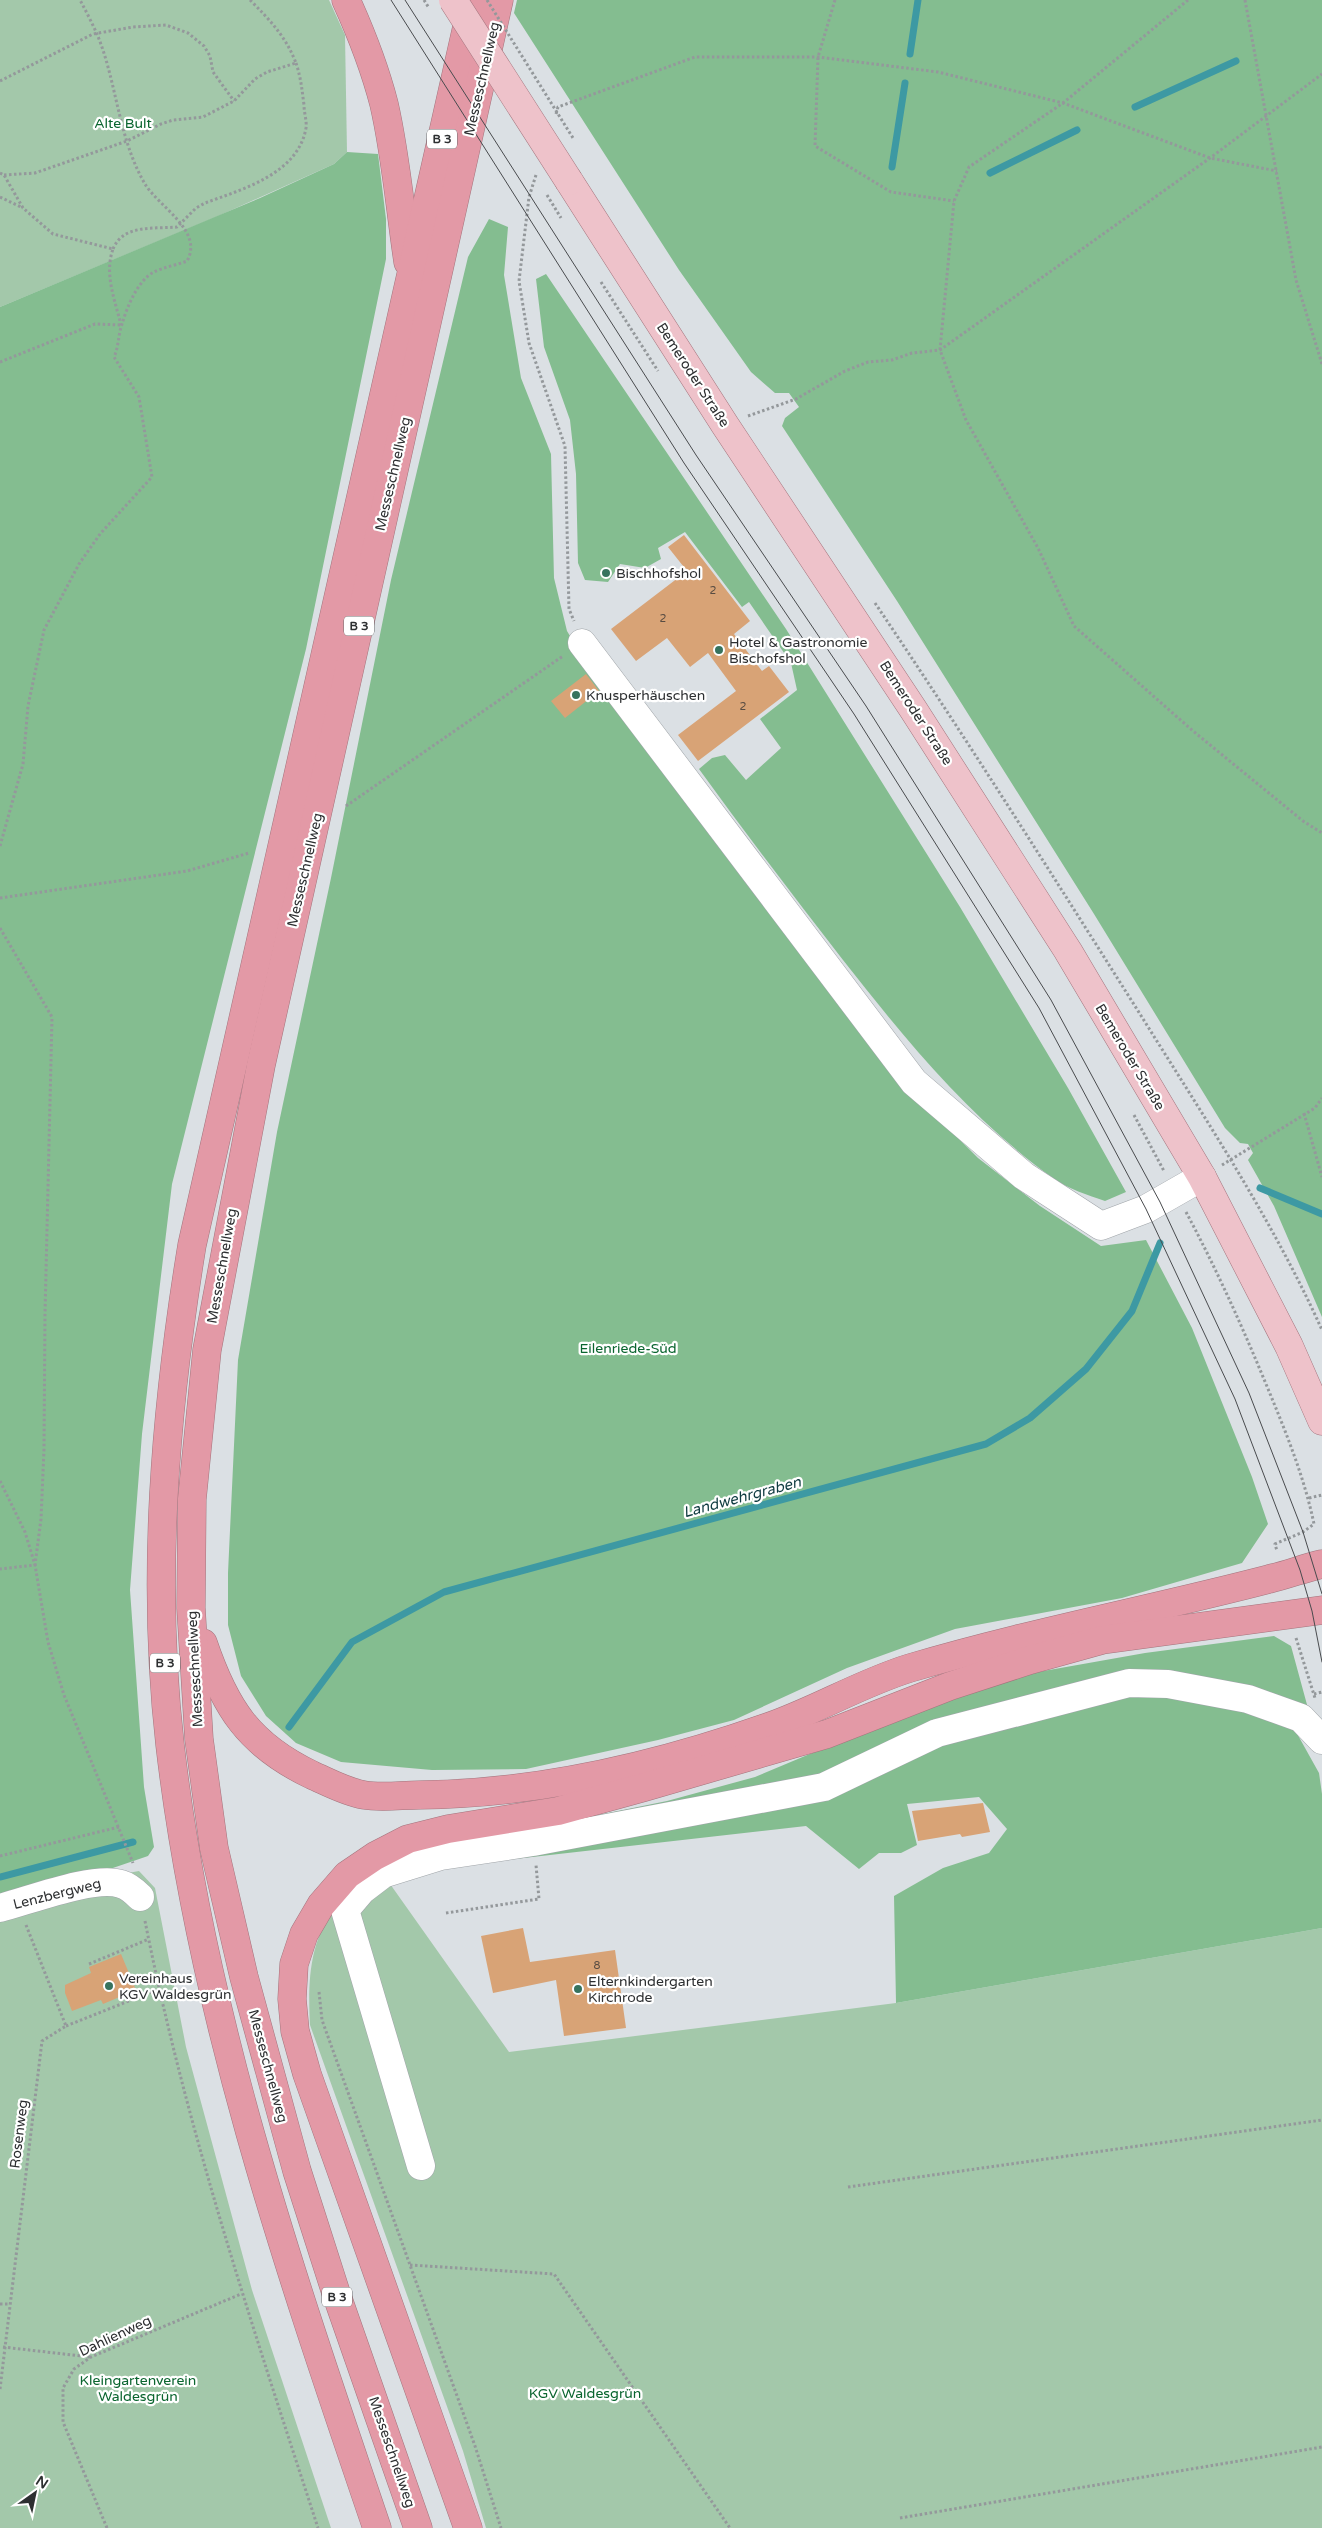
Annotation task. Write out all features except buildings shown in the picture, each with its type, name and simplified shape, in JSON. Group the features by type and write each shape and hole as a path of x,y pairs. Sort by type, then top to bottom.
{"highway":[{"path":"346,0 358,27 383,102 395,159 411,278"},
{"name":"Messeschnellweg","path":"377,2528 303,2311 270,2201 211,1982 184,1850 170,1741 162,1605 162,1494 176,1341 192,1245 473,0"},
{"name":"Messeschnellweg","path":"418,2528 325,2260 268,2072 214,1848 200,1739 191,1608 194,1481 206,1350 261,1065 499,0"},
{"path":"191,1608 213,1674 237,1717 263,1746 288,1763 330,1783 365,1795 446,1794 524,1787 602,1775 770,1727 885,1676 984,1646 1266,1580 1322,1564"},
{"path":"468,2528 307,2074 295,2031 292,1999 294,1964 304,1934 321,1905 347,1875 375,1856 408,1839 448,1829 558,1811 646,1787 827,1734 950,1686 1102,1640 1322,1610"}],"main road":[{"name":"Bemeroder Straße","path":"454,0 726,426 994,833 1068,951 1202,1177 1289,1346 1322,1421"}],"lane":[{"path":"582,642 914,1082 1024,1176 1101,1226 1146,1209 1202,1177"},
{"path":"421,2166 345,1910 362,1890 383,1874 441,1856 534,1842 824,1787 937,1733 1130,1683 1168,1684 1248,1699 1300,1718 1322,1740"},
{"name":"Lenzbergweg","path":"9,1906 68,1888 107,1882 121,1884 140,1897"}],"path":[{"path":"0,846 23,764 28,706 44,630 79,564 100,534 152,477 139,397 114,357 121,325 134,296 147,278 154,272 188,262 192,253 192,242 181,225 145,184 127,141 95,34 80,0"},
{"path":"121,325 109,275 108,262 117,240 130,231 154,230 181,225 196,208 267,177 283,167 300,148 306,126 302,83 296,64 288,43 250,0"},
{"path":"487,0 578,145"},
{"path":"835,0 818,58 815,146 891,192 954,201"},
{"path":"1188,0 1063,103 969,167 954,201 940,350 966,420 1038,548 1074,626 1193,730 1303,821 1322,833"},
{"path":"1245,0 1296,280 1322,364"},
{"path":"0,81 95,34 166,25 188,33 204,46 210,56 213,72 234,101"},
{"path":"556,116 558,107 695,57 818,58 938,72 1063,103 1210,158 1277,171"},
{"path":"23,208 2,174 35,173 127,141 161,124 203,117 234,101 255,79 279,67 296,64"},
{"path":"759,412 796,398 845,371 868,362 892,360 912,354 940,350 1210,158 1322,74"},
{"path":"346,806 530,681 582,642 569,609 565,446 529,343 519,281 529,197 538,170"},
{"path":"0,197 23,208 53,234 113,249"},
{"path":"0,362 95,324 121,325"},
{"path":"0,898 180,873 249,853"},
{"path":"0,928 52,1017 44,1314 44,1449 41,1519 35,1565"},
{"path":"1202,1177 1315,1108 1322,1098"},
{"path":"1130,1107 1176,1193 1241,1324 1282,1424 1308,1498 1322,1495"},
{"path":"1304,1113 1322,1177"},
{"path":"0,1481 25,1532 35,1565 48,1642 64,1695 132,1857"},
{"path":"0,1569 35,1565"},
{"path":"1314,1694 1322,1692"},
{"path":"0,1856 119,1827"},
{"path":"446,1914 539,1899 534,1842"},
{"path":"140,1897 174,2056 241,2294 318,2528"},
{"path":"9,1906 66,2026 159,1990"},
{"path":"89,1964 149,1939"},
{"path":"318,1985 322,2020 475,2446 501,2528"},
{"name":"Rosenweg","path":"0,2389 3,2347 42,2040 66,2026"},
{"path":"848,2187 1322,2120"},
{"path":"410,2265 554,2274 730,2528"},
{"name":"Dahlienweg","path":"108,2528 64,2422 63,2388 74,2369 91,2357 241,2294"},
{"path":"0,2304 9,2304"},
{"path":"3,2347 91,2357"},
{"path":"900,2518 1322,2447"}],"green space":[{"name":"Alte Bult","path":"0,0 329,0 345,35 347,152 334,164 216,217 0,307"},
{"path":"517,0 1322,0 1322,1317 1274,1206 1248,1160 1253,1153 1248,1144 1240,1143 1225,1128 1094,914 897,601 782,426 785,418 799,407 789,393 775,393 751,372 679,270 514,13"},
{"path":"347,152 378,154 386,219 386,259 306,649 172,1184 142,1434 130,1590 144,1787 154,1847 148,1856 66,1884 0,1901 0,307 260,198 334,164"},
{"name":"Eilenriede-Süd","path":"489,219 508,227 504,275 521,378 551,454 554,578 567,631 587,664 892,1072 978,1158 1040,1206 1101,1246 1146,1240 1192,1328 1252,1477 1268,1524 1242,1563 1122,1598 955,1629 847,1668 734,1720 658,1740 526,1769 432,1770 341,1762 296,1743 266,1716 241,1676 228,1625 228,1573 238,1360 277,1132 331,878 391,580 468,257"},
{"path":"546,274 786,629 960,907 1068,1088 1126,1192 1105,1201 1065,1185 1023,1155 966,1104 866,990 699,769 712,758 725,755 746,780 781,748 760,719 797,690 791,663 749,602 742,607 685,532 658,548 661,559 645,568 620,564 608,582 585,580 578,563 576,474 570,420 544,347 536,279"},
{"path":"1274,1636 1291,1646 1309,1712 1290,1721 1319,1773 1322,1794 1322,1928 896,2003 894,1896 943,1868 989,1853 1007,1829 979,1797 907,1804 917,1845 901,1853 879,1853 859,1869 806,1826 453,1866 564,1822 667,1801 755,1777 891,1720 1021,1675 1145,1653"},
{"name":"Kleingartenverein Waldesgrün","path":"139,1871 155,1888 186,2047 252,2290 331,2528 0,2528 0,1901 66,1884"},
{"name":"KGV Waldesgrün","path":"383,1874 509,2052 896,2003 1322,1928 1322,2528 486,2528 463,2451 310,2025 310,1979 315,1948 320,1934 327,1920 342,1903"}],"waterway":[{"path":"910,54 918,0"},
{"path":"1135,107 1236,61"},
{"path":"892,167 905,83"},
{"path":"990,173 1077,130"},
{"name":"Landwehrgraben","path":"1260,1188 1322,1214"},
{"name":"Landwehrgraben","path":"289,1727 352,1642 444,1592 986,1444 1030,1418 1086,1369 1132,1311 1160,1243"},
{"name":"Landwehrgraben","path":"0,1877 133,1842"}],"tram line":[{"path":"391,0 684,463 854,714 1039,1008 1146,1209 1235,1399 1300,1570 1312,1611 1322,1662"},
{"path":"405,0 696,455 866,706 1051,1000 1160,1202 1249,1393 1303,1532 1322,1594"}],"place":[{"name":"Bischhofshol","path":"606,573"},
{"name":"Hotel & Gastronomie Bischofshol","path":"719,650"},
{"name":"Knusperhäuschen","path":"576,695"},
{"name":"Vereinhaus KGV Waldesgrün","path":"109,1986"},
{"name":"Elternkindergarten Kirchrode","path":"578,1989"}]}
